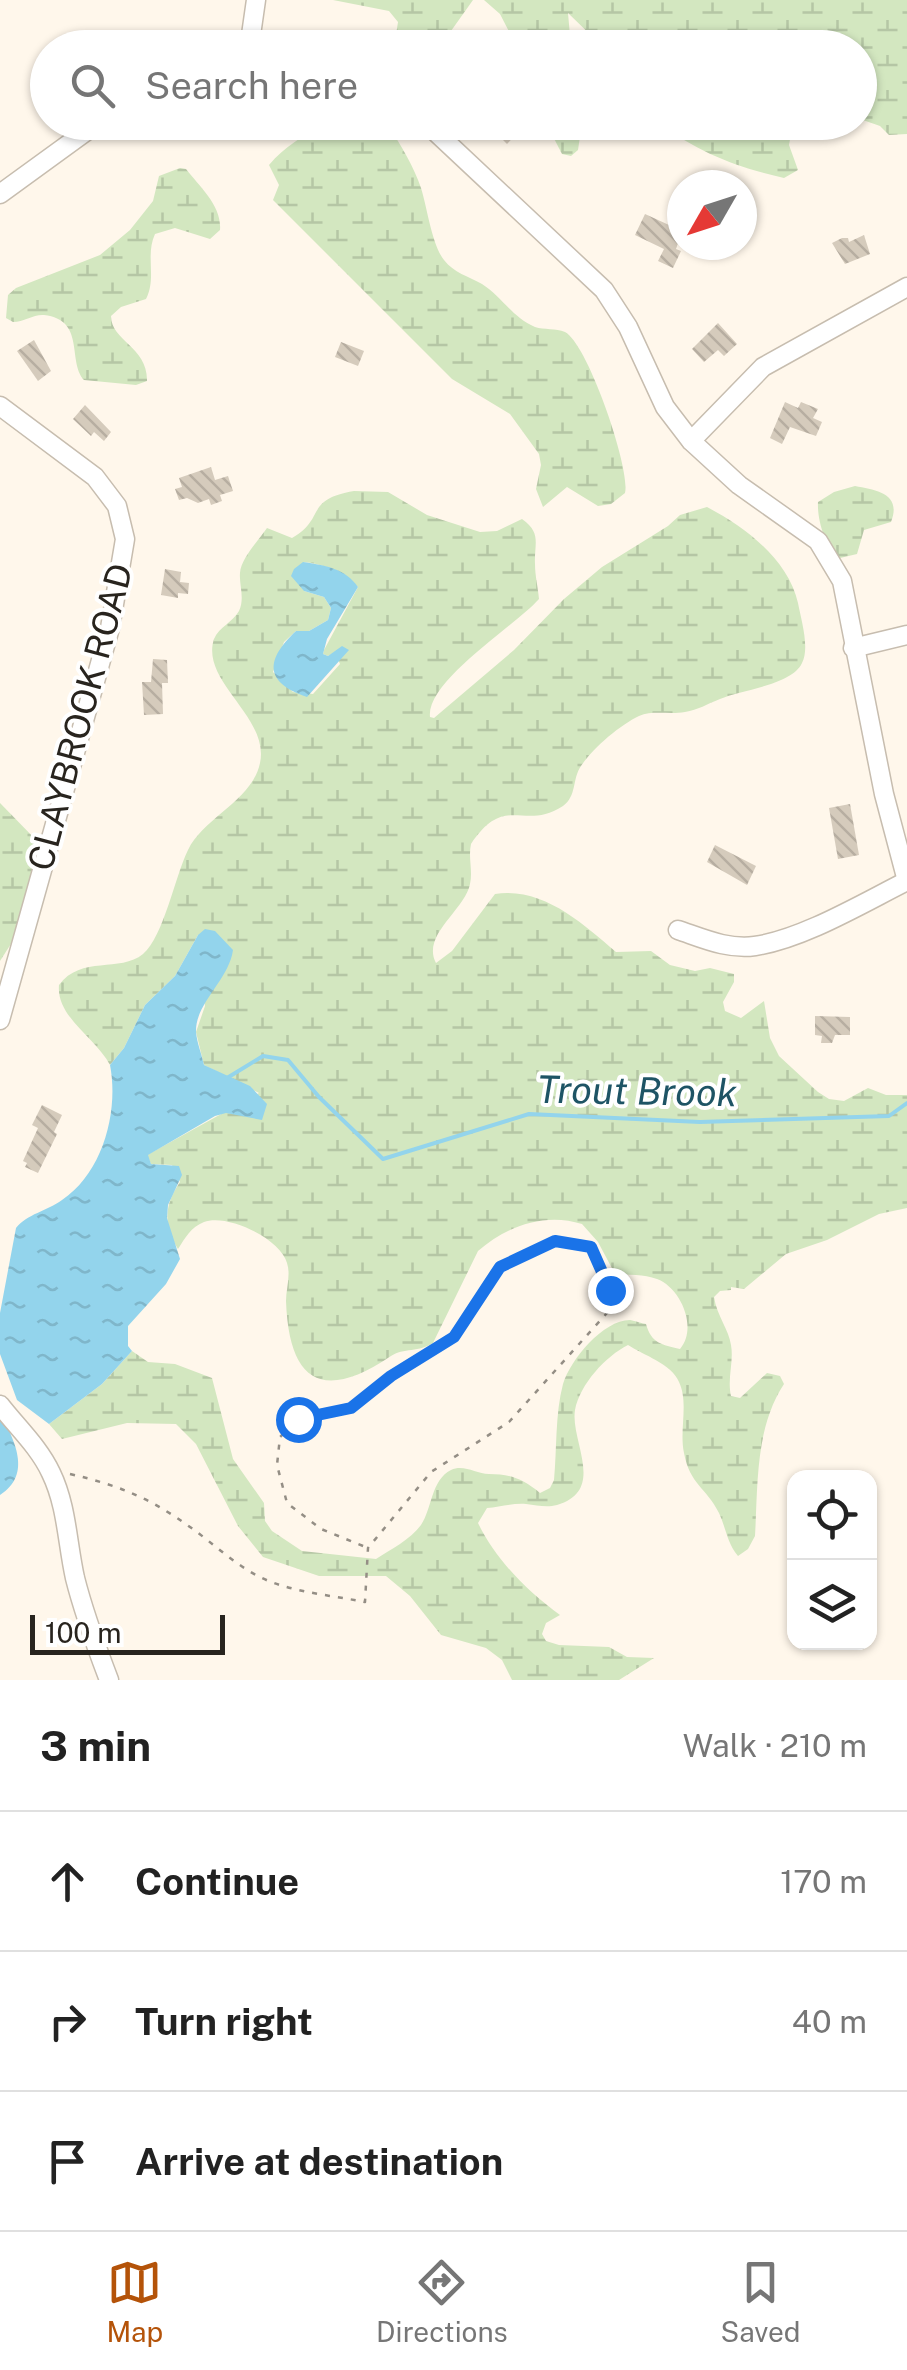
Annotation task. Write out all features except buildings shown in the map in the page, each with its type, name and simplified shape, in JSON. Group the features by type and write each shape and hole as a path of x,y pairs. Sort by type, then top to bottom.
{"street":[{"path":"252,30 256,0"},
{"path":"0,194 75,140"},
{"path":"444,140 604,290 628,326 665,407 691,441 739,485 818,541 842,581 884,794 907,881 796,933 754,946 722,945 678,930"},
{"path":"691,441 763,366 907,287"},
{"name":"CLAYBROOK ROAD","path":"0,406 95,477 117,506 125,539 106,645 0,1020"},
{"path":"853,648 907,635"},
{"path":"1,1407 49,1469 63,1503 74,1574 91,1638 110,1680"}],"path":[{"path":"49,1469 116,1484 149,1500 226,1556 272,1583 365,1602 368,1548 431,1472 509,1422 607,1313 610,1290 591,1247 555,1241 500,1267 454,1337 391,1376 351,1408 298,1419 280,1437 277,1465 287,1503 321,1529 368,1548"}],"green space":[{"path":"333,0 473,0 452,30 397,30 398,22 389,11"},
{"path":"484,0 907,0 907,134 889,135 877,125 877,30 586,30 568,13 570,30 508,30 500,14"},
{"path":"298,140 397,140 418,180 433,236 444,260 489,289 527,323 565,332 574,341 606,408 621,460 625,493 611,504 598,506 567,487 543,507 536,489 539,454 510,414 452,379 273,200 279,185 269,165"},
{"path":"555,140 579,140 578,150 571,156 562,154"},
{"path":"685,140 790,140 798,170 784,178 704,151"},
{"path":"186,169 209,197 218,213 220,230 210,239 175,228 155,234 146,299 121,307 111,316 117,332 142,360 147,381 136,385 84,380 66,325 44,315 13,322 6,318 8,295 16,288 100,255 130,230 153,201 159,176"},
{"path":"855,486 885,495 894,513 891,522 864,530 857,554 840,558 823,533 818,502"},
{"path":"354,491 388,492 427,515 480,532 497,531 522,519 535,534 539,599 456,671 433,703 430,717 434,718 602,567 680,515 707,507 736,524 775,559 798,603 805,650 802,663 788,677 690,711 639,716 615,731 586,759 563,806 537,816 505,816 483,829 471,844 471,879 466,894 434,942 436,963 452,951 495,894 529,896 561,910 616,952 651,951 670,965 734,974 723,1002 725,1011 741,1018 764,1001 770,1038 779,1056 829,1099 844,1101 868,1088 886,1095 907,1095 907,1208 879,1214 827,1240 786,1254 744,1289 731,1287 714,1297 731,1345 731,1396 740,1398 767,1373 780,1376 784,1384 763,1438 755,1536 748,1549 738,1556 714,1504 690,1472 683,1444 682,1390 675,1376 664,1365 628,1345 595,1372 578,1400 575,1422 583,1477 572,1498 553,1506 487,1508 478,1523 513,1574 560,1615 546,1623 542,1634 546,1641 609,1647 627,1657 654,1658 619,1680 512,1680 502,1660 486,1648 441,1635 410,1596 386,1576 319,1576 263,1557 238,1526 196,1444 176,1424 127,1423 62,1439 49,1424 102,1384 132,1351 148,1362 175,1364 212,1378 233,1459 264,1503 265,1521 272,1531 302,1551 376,1559 417,1530 439,1481 451,1470 461,1468 510,1476 540,1493 550,1488 563,1384 580,1353 599,1334 630,1320 646,1324 654,1339 663,1344 680,1349 685,1340 684,1310 666,1284 647,1276 615,1274 598,1242 582,1224 540,1221 514,1228 478,1251 433,1343 396,1354 346,1378 329,1380 314,1376 294,1351 286,1301 288,1268 283,1254 252,1230 214,1220 195,1227 178,1249 167,1216 180,1182 172,1165 151,1164 147,1155 259,1093 204,1065 196,1032 205,1006 198,935 175,976 145,1005 124,1048 110,1065 64,1007 59,985 68,976 89,967 134,960 143,954 157,934 195,838 238,799 255,776 260,746 255,730 217,670 212,655 214,639 239,611 241,567 267,528 292,538 303,531 321,505","holes":["304,562 340,573 358,587 323,654 335,652 340,664 313,694 293,692 273,672 284,642 296,631 309,631 328,620 331,608 324,597 304,591"]},
{"path":"0,803 44,853 16,936 0,961"}],"water":[{"path":"303,562 341,572 358,587 327,639 323,654 328,656 342,646 349,650 307,697 282,684 274,669 279,651 296,631 309,631 328,620 331,608 324,597 304,591 291,576"},
{"path":"205,929 215,931 233,950 197,1021 204,1065 250,1086 267,1104 262,1120 226,1113 215,1116 148,1155 151,1164 179,1166 182,1175 168,1205 167,1218 180,1259 166,1284 128,1326 128,1346 132,1351 102,1384 49,1424 17,1400 0,1354 0,1313 16,1228 62,1200 88,1174 98,1158 110,1121 110,1065 124,1048 145,1005 175,976"},
{"path":"0,1412 15,1445 18,1467 10,1487 0,1495"}],"waterway":[{"name":"Trout Brook","path":"227,1078 263,1056 288,1060 319,1097 383,1159 529,1114 700,1122 889,1116 907,1103"}],"route":[{"path":"298,1419 351,1408 391,1376 454,1337 500,1267 555,1241 591,1247 610,1290"}]}
